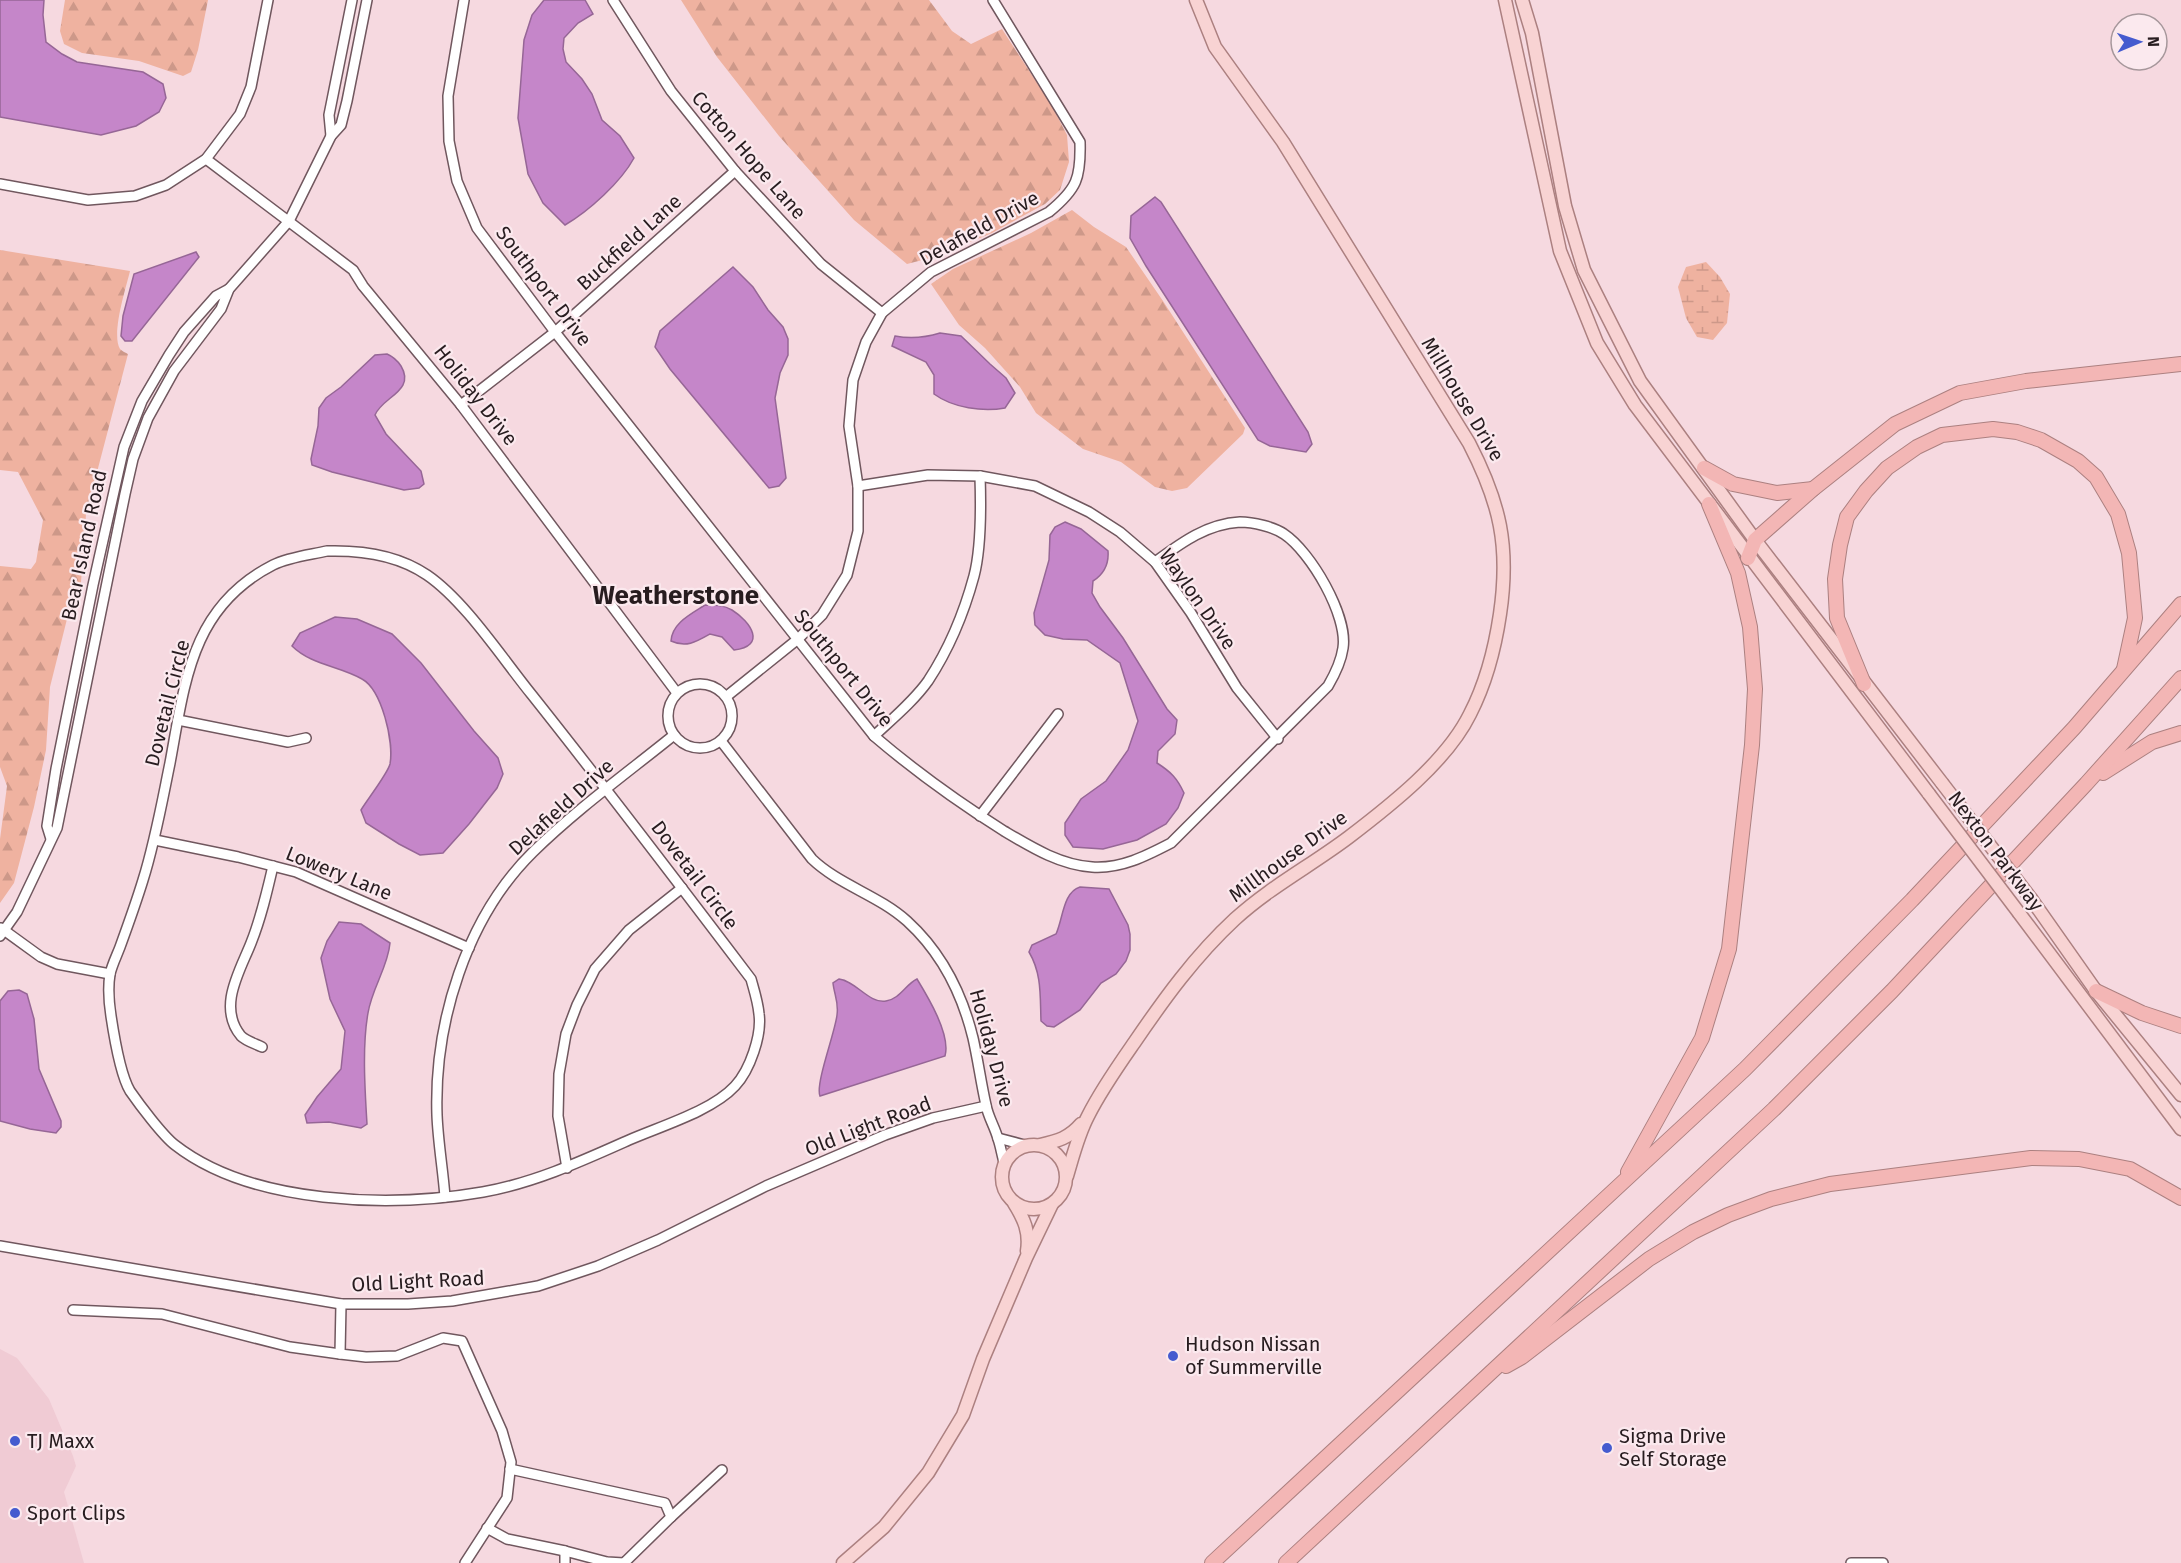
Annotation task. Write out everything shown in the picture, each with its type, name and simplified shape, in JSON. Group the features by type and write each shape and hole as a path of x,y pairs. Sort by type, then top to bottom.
{"highway":[{"path":"1748,558 1755,540 1813,489 1895,424 1960,393 2026,381 2181,364"},
{"path":"1864,684 1837,618 1836,579 1840,544 1847,517 1887,468 1917,447 1942,435 1993,429 2017,432 2041,440 2078,461 2096,477 2118,514 2128,554 2136,618 2124,670"},
{"path":"1704,468 1733,484 1777,493 1813,489"},
{"path":"1621,1184 1702,1038 1729,949 1752,745 1755,689 1749,627 1738,573 1709,504"},
{"path":"1212,1563 1745,1069 1912,900 2074,728 2181,604"},
{"path":"1286,1563 1774,1109 1892,991 2086,784 2181,678"},
{"path":"2086,784 2152,742 2181,733"},
{"path":"2096,991 2142,1013 2181,1026"},
{"path":"1489,1375 1522,1357 1649,1259 1728,1215 1771,1199 1830,1184 2031,1158 2079,1159 2130,1169 2181,1198"}],"main road":[{"name":"Millhouse Drive","path":"1067,1176 1079,1136 1110,1077 1158,1007 1204,949 1236,918 1268,892 1349,837 1401,794 1443,753 1470,715 1489,667 1499,624 1504,584 1503,542 1498,513 1486,476 1469,442 1283,142 1215,47 1196,0"},
{"name":"Nexton Parkway","path":"1505,0 1560,251 1593,333 1635,405 1748,558 2181,1129"},
{"path":"1522,0 1532,33 1565,206 1584,270 1640,381 1755,540 2032,900 2096,991 2181,1095"},
{"path":"1026,1258 1028,1240 1025,1221 1003,1186 1002,1175 1005,1166 1010,1156 1018,1149 1060,1141 1073,1134 1088,1116"},
{"path":"843,1563 884,1527 928,1473 958,1422 1026,1258 1053,1204 1065,1187 1067,1176 1059,1156 1050,1149 1034,1145"},
{"path":"1014,1203 1033,1210 1053,1204"}],"street":[{"path":"0,184 88,200 135,196 166,185 206,159 240,114 251,87 268,0"},
{"name":"Bear Island Road","path":"331,136 329,115 352,0"},
{"name":"Bear Island Road","path":"1,931 17,912 57,828 133,459 148,418 174,371 221,309 229,289 289,221 331,136 340,125 348,101 367,0"},
{"name":"Southport Drive","path":"464,0 448,96 449,141 457,181 477,228 555,332 874,736 921,776 980,816 1041,853 1068,863 1092,867 1117,865 1142,858 1171,843 1278,739 1328,686 1336,674 1344,647 1343,628 1337,609 1302,551 1283,533 1266,526 1242,522 1217,526 1193,535 1155,562"},
{"name":"Cotton Hope Lane","path":"613,0 671,91 735,171 821,264 882,313"},
{"name":"Delafield Drive","path":"727,696 798,639 822,615 847,576 858,531 858,486 849,426 853,380 866,342 882,313 931,272 1049,212 1062,201 1077,181 1081,164 1080,142 993,0"},
{"name":"Holiday Drive","path":"206,159 353,270 363,286 461,405 677,693"},
{"name":"Buckfield Lane","path":"461,405 555,332 735,171"},
{"name":"Bear Island Road","path":"51,840 46,826 56,769 117,470 131,424 154,378 184,332 216,296 229,289"},
{"name":"Waylon Drive","path":"858,486 928,475 980,476 1035,486 1076,505 1120,532 1155,562 1191,613 1237,688 1278,739"},
{"path":"874,736 904,708 927,681 957,627 975,574 981,508 980,476"},
{"name":"Dovetail Circle","path":"327,551 352,551 398,559 427,575 458,602 607,789 751,979 760,1017 753,1058 737,1084 716,1103 567,1168 484,1192 446,1197 375,1200 289,1192 249,1182 210,1167 173,1144 128,1089 116,1049 110,1012 110,974 155,840 178,720 195,648 219,606 237,589 274,565 297,557 327,551"},
{"path":"706,683 717,687 727,696 732,706 732,723 728,733 721,741 709,747 693,748 674,735 668,718 670,703 677,693 691,684 706,683"},
{"path":"980,816 1058,714"},
{"path":"178,720 288,742 306,738"},
{"name":"Delafield Drive","path":"446,1197 437,1115 438,1070 442,1033 450,1000 469,948 506,883 533,852 674,735"},
{"name":"Holiday Drive","path":"721,741 812,859 827,873 888,906 924,938 938,957 952,979 965,1011 973,1038 986,1106 1005,1166"},
{"name":"Lowery Lane","path":"155,840 296,872 469,948"},
{"path":"262,1047 242,1037 231,1007 232,991 252,942 273,866"},
{"path":"567,1168 558,1116 559,1074 566,1034 577,1005 595,969 629,930 682,888"},
{"path":"1,931 41,957 57,964 110,974"},
{"name":"Old Light Road","path":"0,1246 341,1304 408,1304 452,1301 538,1286 598,1266 658,1240 766,1186 885,1135 933,1118 986,1106"},
{"name":"Holiday Drive","path":"998,1138 1034,1145"},
{"path":"340,1354 341,1304"},
{"path":"73,1310 162,1314 290,1347 366,1357 398,1356 443,1338 462,1341 502,1431 511,1462 507,1498 465,1563"},
{"path":"510,1469 665,1503 672,1518"},
{"path":"487,1528 507,1539 607,1562 624,1563 722,1470"},
{"path":"565,1551 565,1563"},
{"path":"1851,1563 1882,1563"}],"shaded area":[{"path":"0,0 44,0 46,42 77,62 143,72 163,84 166,98 159,112 136,126 101,135 0,117"},
{"path":"544,0 585,0 593,14 578,23 564,38 563,49 566,62 592,94 602,120 620,136 634,158 621,177 604,195 565,225 543,203 528,174 518,118 524,40 532,15"},
{"path":"1155,197 1161,202 1308,432 1312,444 1306,452 1270,446 1258,440 1146,266 1130,238 1131,216"},
{"path":"196,252 199,257 132,341 125,341 121,336 123,316 134,274"},
{"path":"733,267 753,287 783,327 788,339 788,355 780,373 775,398 786,478 779,486 769,488 670,369 655,347 660,331"},
{"path":"940,333 961,336 1006,378 1015,393 1005,408 968,408 942,399 934,394 934,375 926,362 892,346 895,336 918,338"},
{"path":"387,354 401,366 404,382 375,415 386,434 421,471 424,484 419,488 404,490 312,465 319,408 326,398 375,355"},
{"path":"1065,522 1081,529 1108,551 1107,564 1093,581 1092,593 1167,709 1177,720 1175,734 1158,751 1157,763 1173,776 1184,793 1178,808 1166,824 1137,840 1103,849 1073,847 1065,835 1065,823 1081,799 1106,781 1128,750 1138,721 1120,663 1087,640 1063,639 1045,635 1035,625 1034,613 1049,560 1050,535 1055,527"},
{"path":"705,605 726,607 739,615 750,627 753,639 750,644 734,650 722,637 710,634 686,644 671,641 679,624"},
{"path":"335,617 357,619 392,634 421,663 498,758 503,774 497,788 443,853 420,855 366,823 361,810 390,764 390,743 381,705 369,685 362,679 308,657 292,646 300,633"},
{"path":"1080,887 1109,889 1128,925 1130,950 1126,961 1116,974 1101,983 1080,1010 1054,1027 1047,1026 1041,1021 1038,977 1029,952 1032,945 1056,934 1070,894"},
{"path":"339,922 361,924 390,943 368,1013 365,1054 367,1124 361,1128 329,1122 307,1123 305,1115 341,1069 345,1031 330,999 321,958 327,941"},
{"path":"839,979 874,999 886,1001 891,1000 917,979 942,1027 946,1047 945,1056 820,1096 820,1081 837,1015 833,983"},
{"path":"19,990 27,994 34,1019 39,1069 61,1121 61,1127 56,1133 0,1121 0,1001 8,991"},
{"path":"0,1349 17,1358 49,1399 73,1456 76,1466 64,1492 84,1563 0,1563"}],"green space":[{"path":"65,0 208,0 191,72 183,76 139,61 82,53 64,44 60,31"},
{"path":"681,0 929,0 952,31 971,44 1002,29 1052,106 1067,135 1069,162 1060,190 1045,204 992,233 934,257 907,264 854,220 779,136 717,57"},
{"path":"1072,210 1126,247 1245,428 1243,434 1187,488 1172,491 1155,487 1121,462 1083,449 1036,413 1020,387 985,348 959,325 931,284 953,269 1031,233"},
{"path":"0,250 130,271 117,333 120,349 128,354 86,514 81,582 67,619 50,687 46,750 34,807 14,883 0,903 0,839 7,786 0,767 0,566 31,569 36,562 43,520 18,472 0,470"},
{"path":"1706,262 1720,277 1730,294 1727,323 1713,340 1697,337 1686,318 1678,287 1686,267"}],"place":[{"name":"Hudson Nissan of Summerville","path":"1173,1356"},
{"name":"TJ Maxx","path":"15,1441"},
{"name":"Sigma Drive Self Storage","path":"1607,1448"},
{"name":"Sport Clips","path":"15,1513"}],"district":[{"name":"Weatherstone","path":"676,595"}]}
